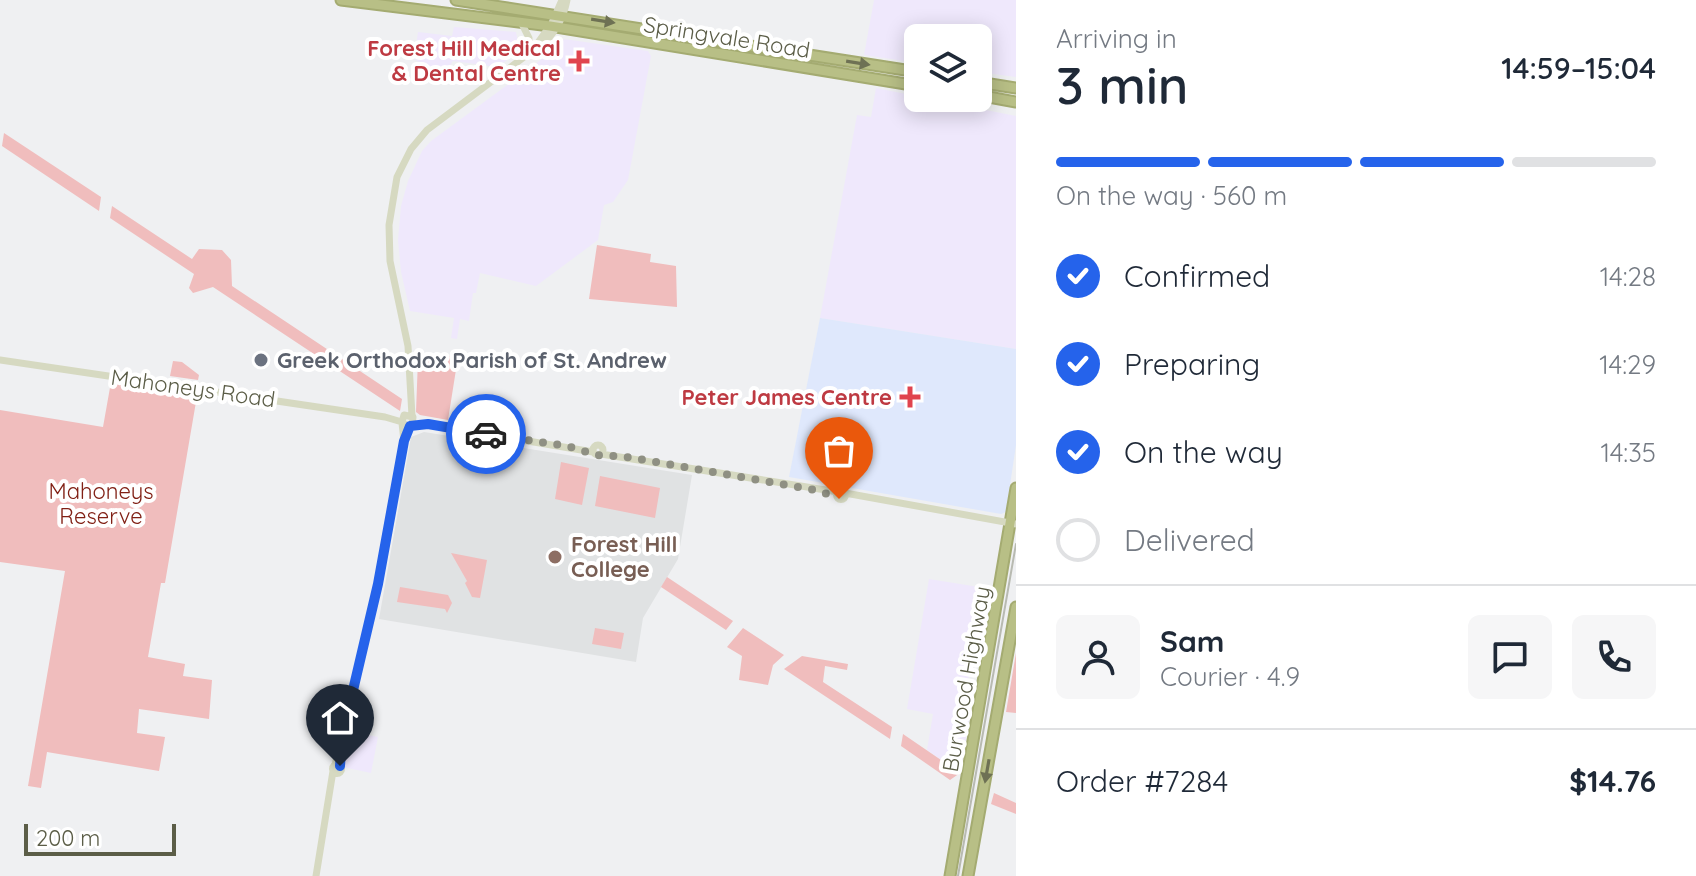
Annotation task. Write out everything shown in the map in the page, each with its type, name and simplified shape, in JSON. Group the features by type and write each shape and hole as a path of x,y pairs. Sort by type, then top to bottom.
{"highway":[{"name":"Springvale Road","path":"341,0 521,22 904,84"},
{"name":"Springvale Road","path":"456,0 904,70"},
{"path":"992,84 1016,88"},
{"path":"992,98 1016,102"},
{"name":"Burwood Highway","path":"950,876 1013,521 1016,488"},
{"name":"Burwood Highway","path":"968,876 1016,607"},
{"path":"978,717 990,716 998,706"}],"main road":[{"path":"316,876 342,737 378,584 410,402 409,353 390,261 389,225 397,177 411,149 427,130 542,46 565,0"},
{"path":"521,22 529,38 530,52"},
{"name":"Mahoneys Road","path":"0,360 598,450 841,495 1013,521"}],"shaded area":[{"path":"874,0 1016,0 1016,77 992,74 992,24 904,24 904,61 864,55"},
{"path":"454,27 516,32 520,51 497,67 453,61 443,76 414,59 418,32 452,36"},
{"path":"564,39 648,51 651,56 628,180 613,202 604,205 598,240 536,286 480,273 469,321 460,319 457,339 451,338 454,318 410,311 398,240 401,206 408,181 422,151 431,141"},
{"path":"876,88 904,94 904,112 992,111 1016,116 1016,349 820,318 857,115 871,117"},
{"name":"Peter James Centre","path":"820,318 1016,349 1016,445 1006,512 1001,514 789,477"},
{"name":"Forest Hill College","path":"424,432 692,475 678,559 643,618 636,662 379,619 411,437"},
{"path":"929,579 985,588 961,718 969,720 960,773 927,750 933,714 907,709"},
{"path":"348,731 378,737 371,773 343,767"}],"green space":[{"path":"4,133 101,197 99,211 2,146"},
{"path":"112,206 192,259 199,249 222,250 231,260 232,286 402,399 400,411 213,287 193,293 189,288 194,274 110,218"},
{"path":"597,245 651,254 650,262 676,266 677,307 589,299"},
{"path":"444,355 458,357 448,420 416,412 418,359"},
{"path":"173,361 182,362 199,375 198,380 170,376"},
{"name":"Mahoneys Reserve","path":"111,382 197,396 165,583 161,583 148,657 185,664 183,676 212,680 209,719 139,709 137,733 165,737 159,771 47,752 41,788 28,786 65,571 0,562 0,410 103,427"},
{"path":"561,462 589,468 582,505 555,499"},
{"path":"600,476 660,488 655,518 595,506"},
{"path":"451,553 487,560 480,598 472,597"},
{"path":"667,577 733,621 726,630 661,587"},
{"path":"400,587 448,595 452,603 447,613 445,609 397,602"},
{"path":"595,628 624,633 621,649 592,644"},
{"path":"743,628 784,655 773,665 768,685 739,680 742,656 727,647"},
{"path":"1016,653 1016,713 1006,712"},
{"path":"802,656 848,664 847,670 825,666 823,682 892,727 890,739 784,669"},
{"path":"903,734 960,773 950,780 901,746"},
{"path":"994,793 1016,803 1016,814 991,804"}],"tram line":[{"path":"958,876 1016,544"}],"way so far":[{"path":"486,434 820,491 839,499"}],"place":[{"name":"Forest Hill Medical & Dental Centre","path":"579,61"},
{"name":"Greek Orthodox Parish of St. Andrew","path":"261,360"},
{"name":"Peter James Centre","path":"910,397"},
{"name":"Forest Hill College","path":"555,557"}],"route":[{"path":"340,766 347,709 378,584 404,441 410,426 428,424 486,434"}]}
